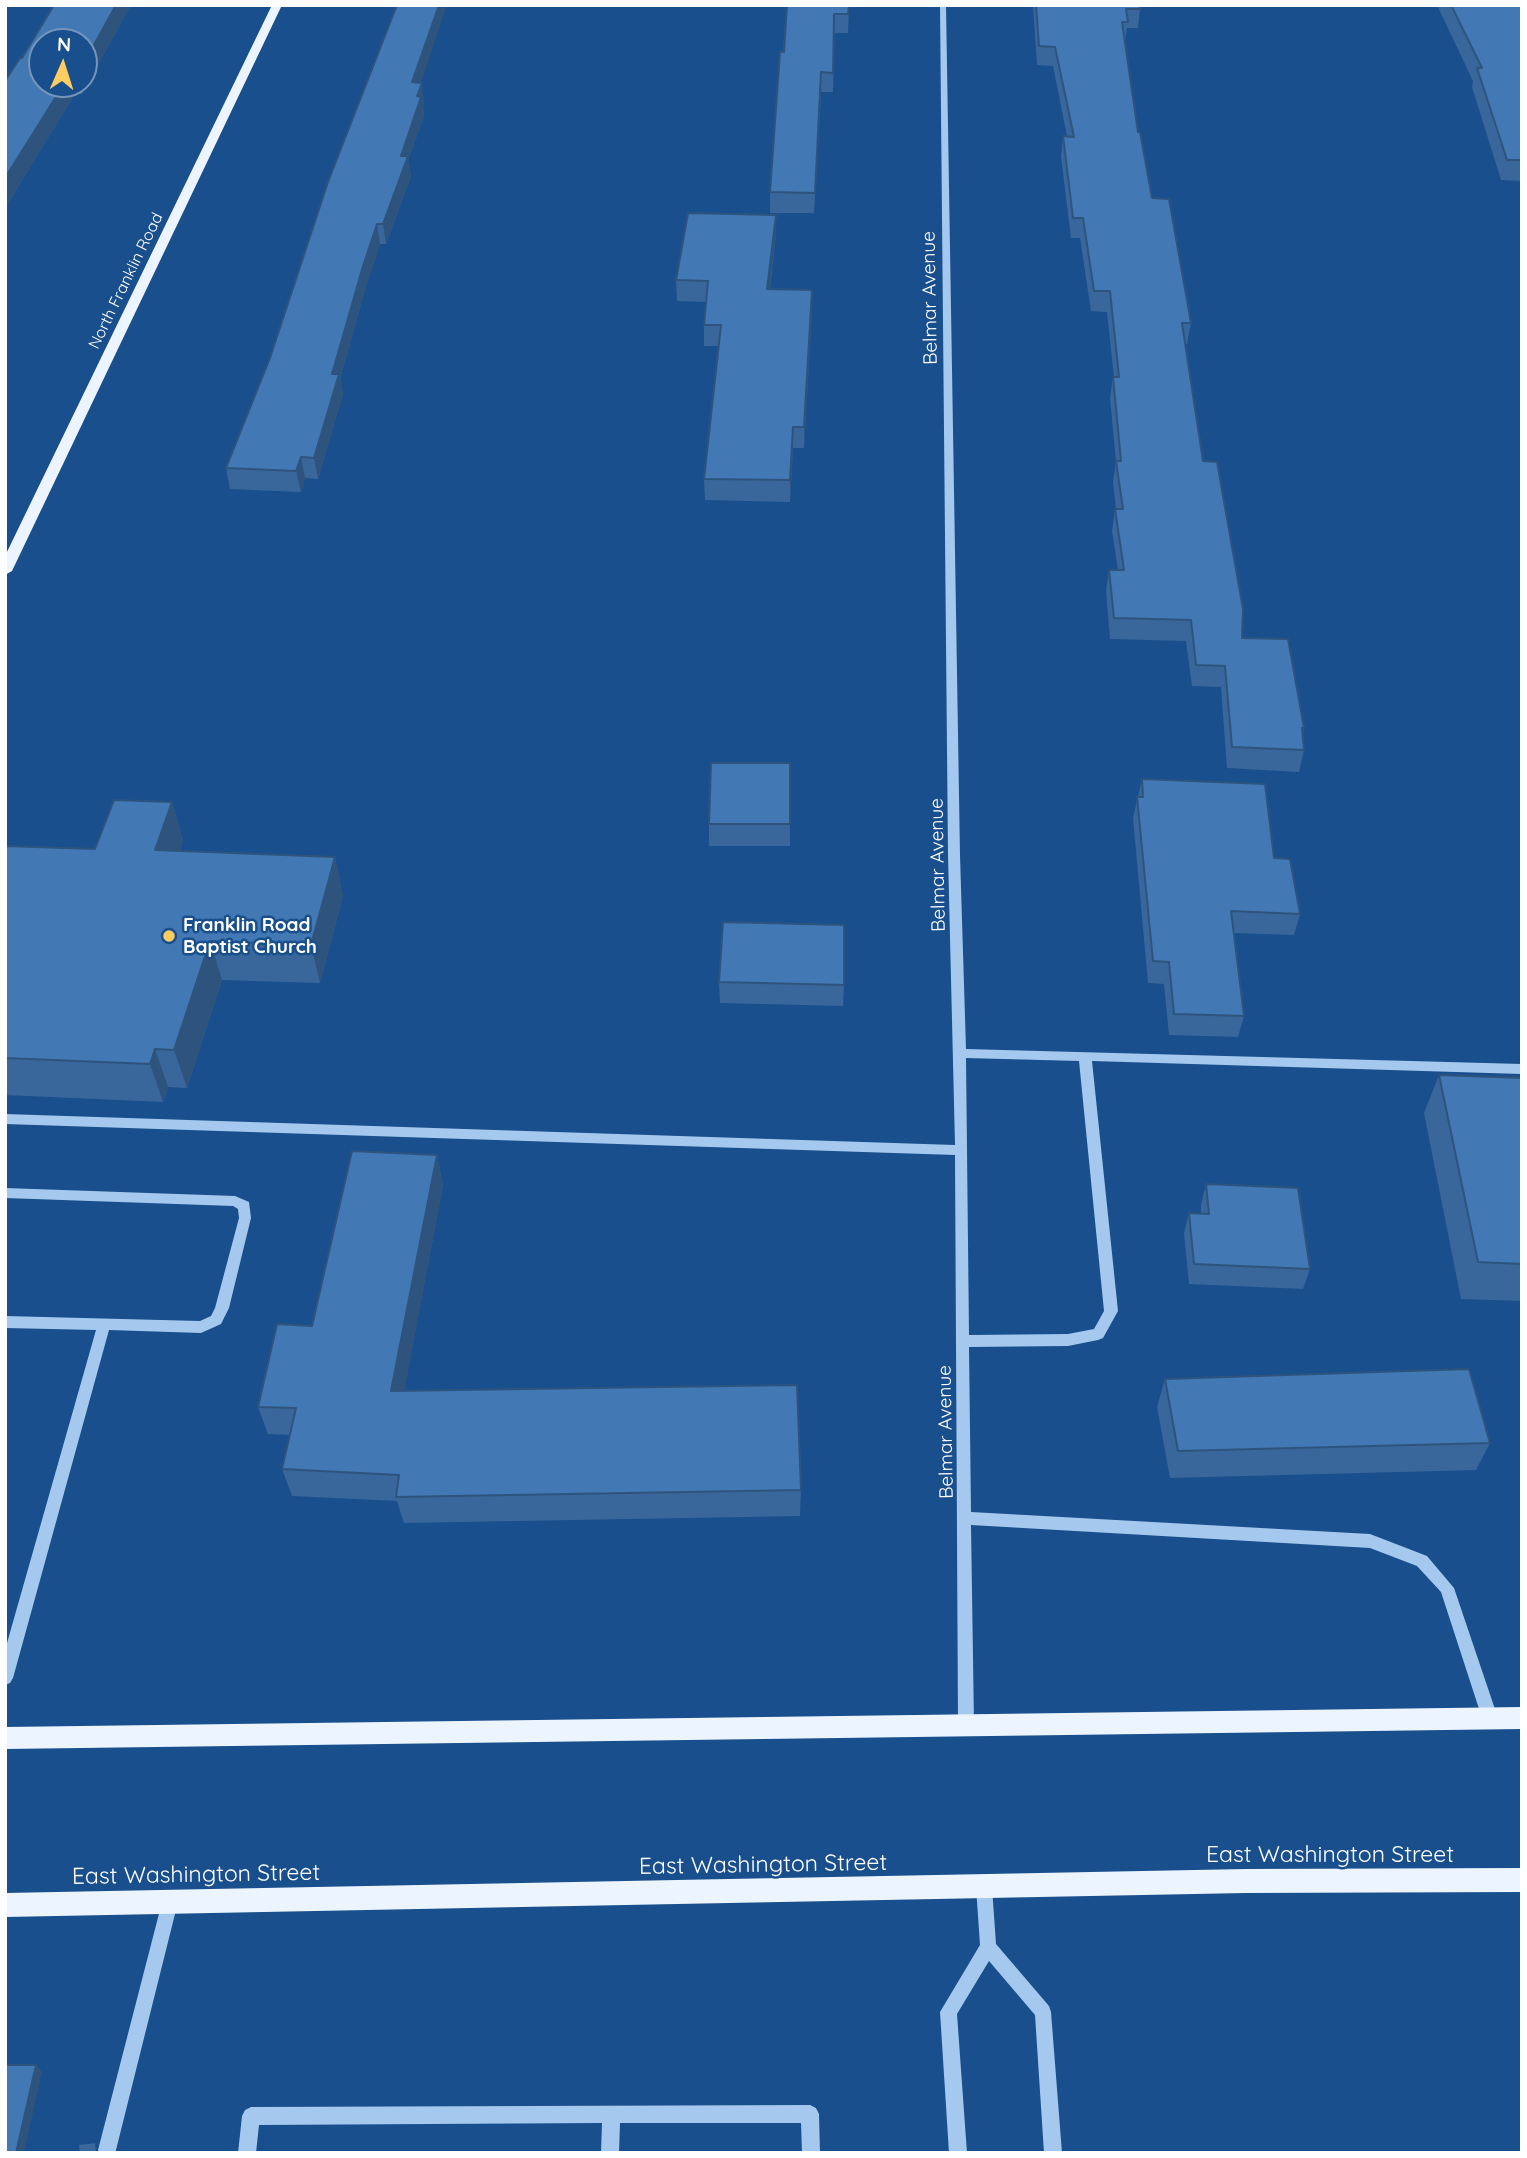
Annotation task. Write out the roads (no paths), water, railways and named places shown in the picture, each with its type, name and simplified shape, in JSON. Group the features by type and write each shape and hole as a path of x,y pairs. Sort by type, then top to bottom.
{"main road":[{"name":"North Franklin Road","path":"5,571 277,5"},
{"path":"5,1738 1522,1718"},
{"name":"East Washington Street","path":"5,1905 1232,1881 1522,1880"}],"street":[{"name":"Belmar Avenue","path":"943,5 954,855 960,1053 966,1724"},
{"path":"960,1053 1522,1069"},
{"path":"963,1341 1068,1340 1098,1334 1111,1311 1085,1056"},
{"path":"5,1119 961,1150"},
{"path":"5,1193 235,1201 244,1206 246,1217 222,1308 216,1320 201,1327 5,1322"},
{"path":"5,1678 104,1325"},
{"path":"965,1518 1370,1541 1422,1561 1447,1588 1490,1718"},
{"path":"958,2153 948,2012 988,1947 984,1887"},
{"path":"107,2150 170,1902"},
{"path":"988,1947 1043,2012 1053,2153"},
{"path":"247,2153 251,2116 611,2114"}],"lane":[{"path":"610,2153 611,2114 810,2114 811,2153"}],"tunnel":[{"path":"80,2153 107,2150"}],"place":[{"name":"Franklin Road Baptist Church","path":"169,936"}]}
